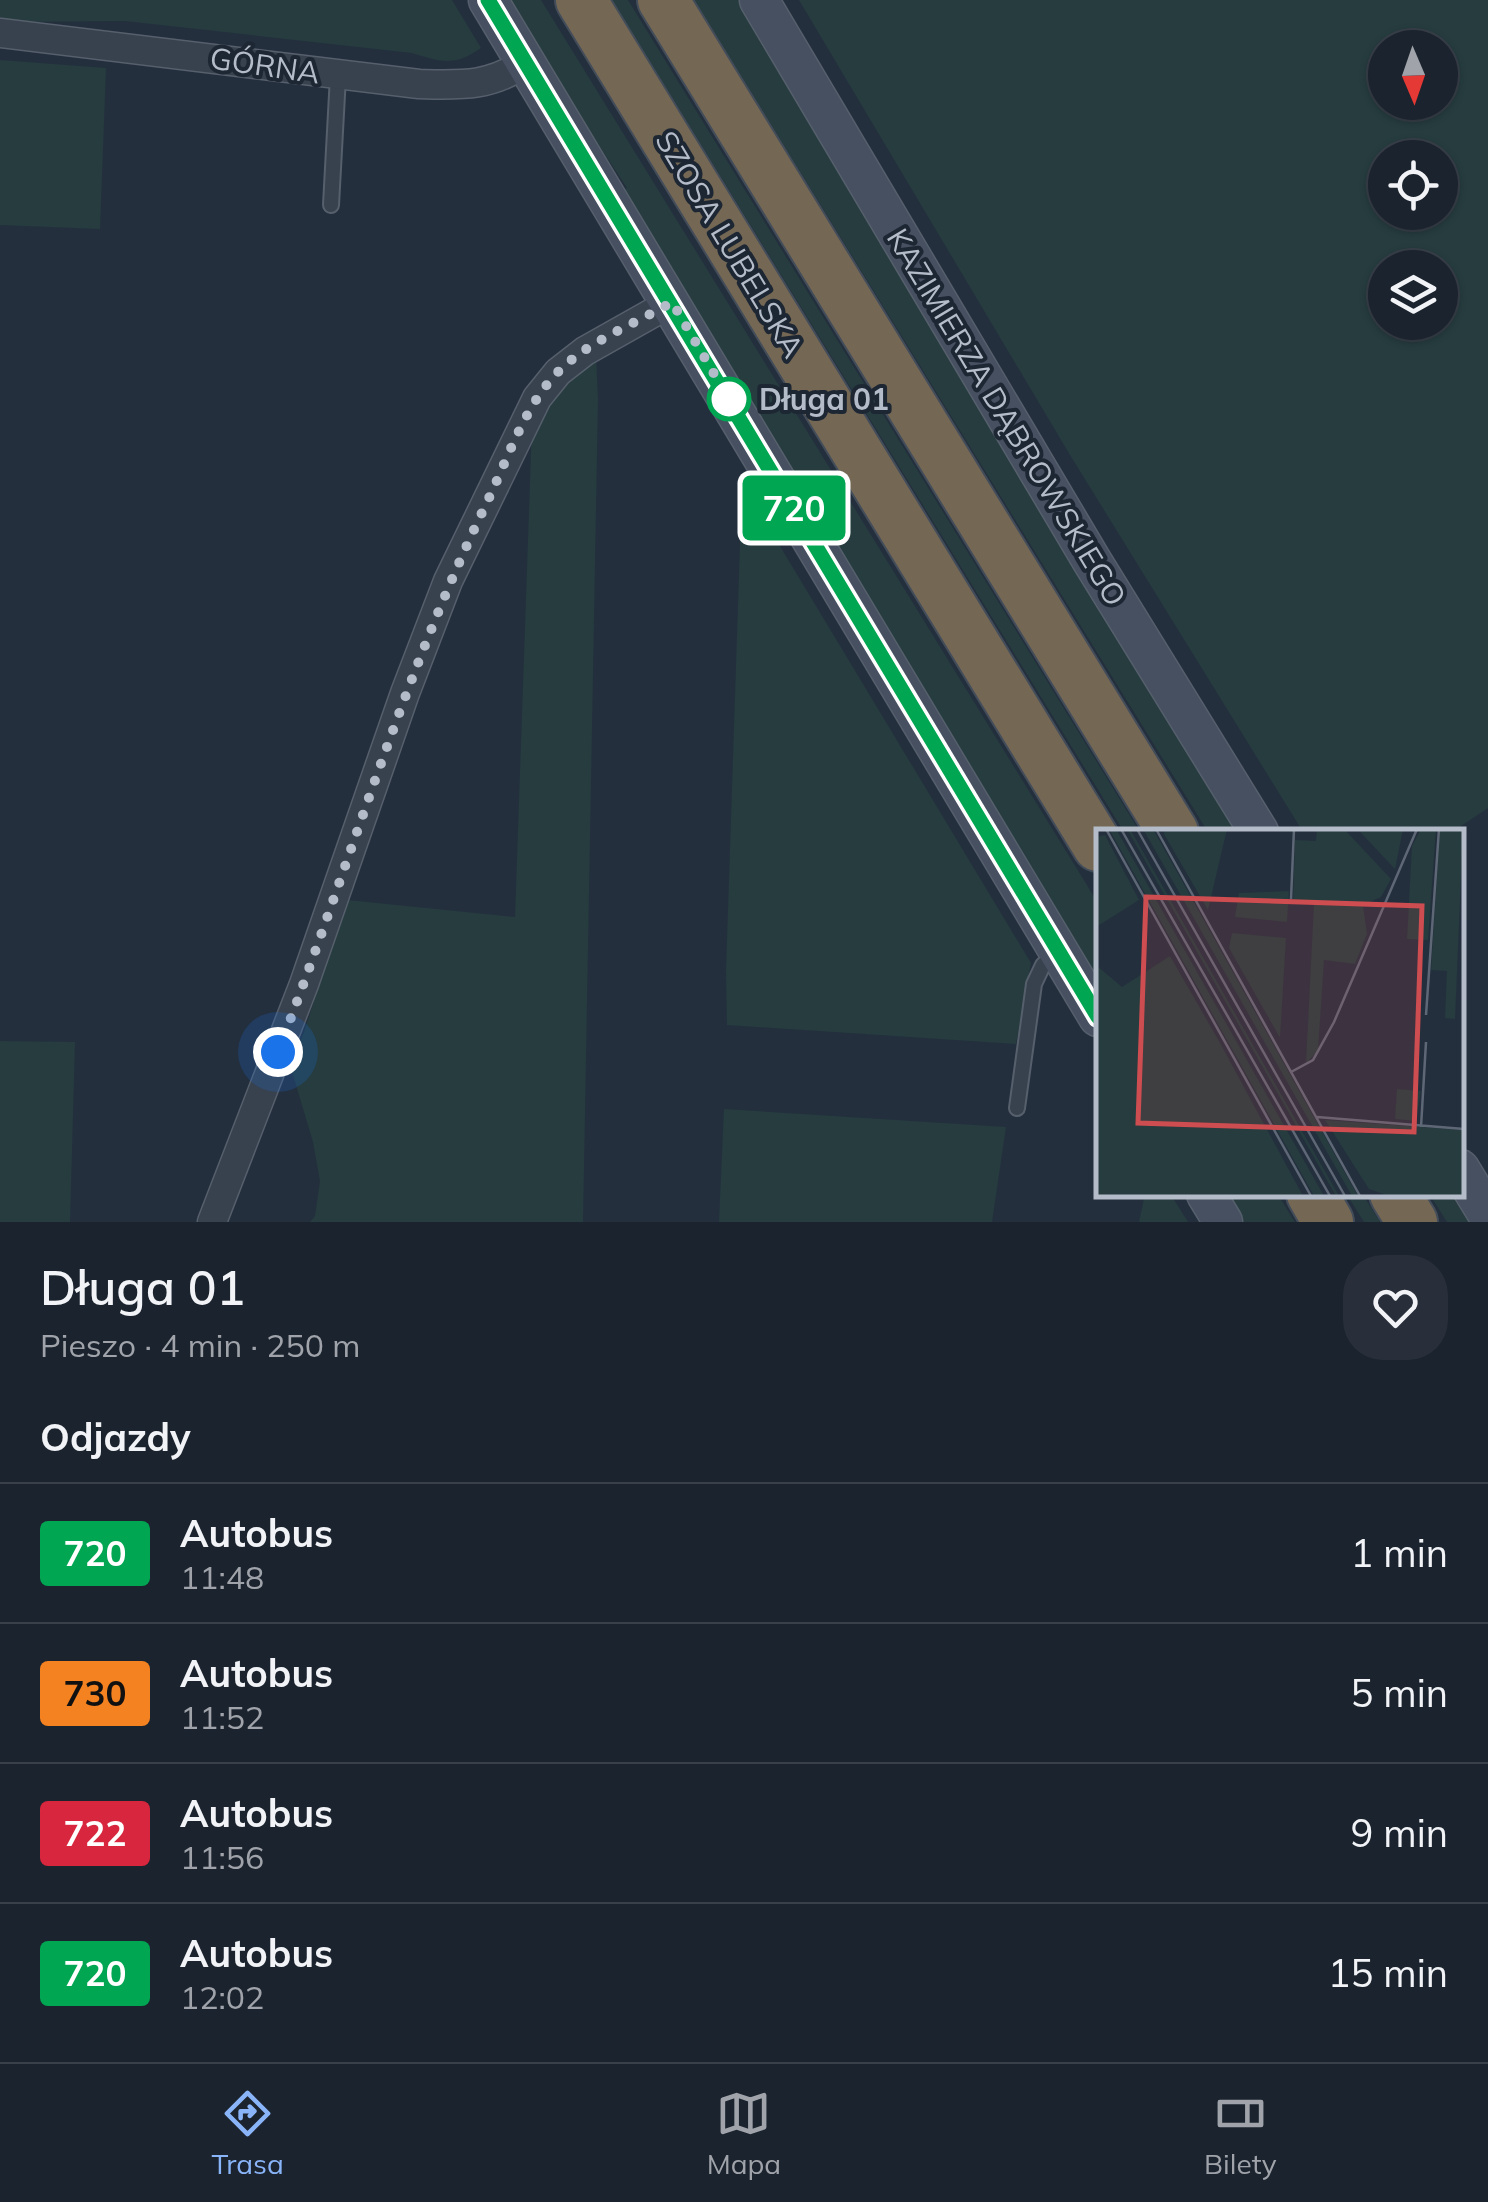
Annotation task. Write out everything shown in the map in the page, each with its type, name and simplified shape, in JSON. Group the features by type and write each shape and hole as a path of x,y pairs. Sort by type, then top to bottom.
{"highway":[{"name":"SZOSA LUBELSKA","path":"581,0 1096,843"},
{"path":"663,0 1170,829"},
{"path":"1314,1197 1328,1222"},
{"path":"1397,1197 1412,1222"}],"street":[{"path":"488,0 1096,1014"},
{"name":"KAZIMIERZA DĄBROWSKIEGO","path":"758,0 1082,544 1257,829"},
{"name":"GÓRNA","path":"0,33 419,84 471,84 502,78 525,63"},
{"path":"212,1222 304,984 404,693 434,618 536,398 558,372 586,351 672,302"},
{"path":"1463,1173 1488,1215"},
{"path":"1208,1197 1223,1222"}],"lane":[{"path":"330,205 338,76"},
{"path":"1017,1108 1034,984 1043,965 1059,952"}],"green space":[{"path":"0,0 452,0 481,48 448,61 412,53 125,21 0,22"},
{"path":"502,0 541,0 1096,900 1096,988 623,191 627,188 598,144 591,148"},
{"path":"612,0 628,0 1138,829 1122,829"},
{"path":"694,0 742,0 1238,829 1206,829"},
{"path":"799,0 1488,0 1488,808 1456,829 1301,829 1070,455"},
{"path":"0,60 106,68 100,229 0,225"},
{"path":"596,356 583,1222 310,1222 315,1216 320,1181 290,1065 347,900 515,917 532,424 550,394"},
{"path":"742,483 1031,963 1016,1044 727,1025"},
{"path":"0,1041 75,1042 70,1222 0,1222"},
{"path":"724,1109 1006,1127 992,1222 719,1222"},
{"path":"1144,1197 1172,1197 1188,1222 1139,1222"},
{"path":"1225,1197 1279,1197 1295,1222 1241,1222"},
{"path":"1348,1197 1364,1197 1380,1222 1364,1222"},
{"path":"1431,1197 1462,1197 1483,1222 1447,1222"}],"bus line":[{"name":"720","path":"488,0 1096,1014"}],"place":[{"name":"Długa 01","path":"729,399"}],"route":[{"path":"278,1052 404,693 448,581 536,398 558,372 586,351 672,302 729,399"}]}
